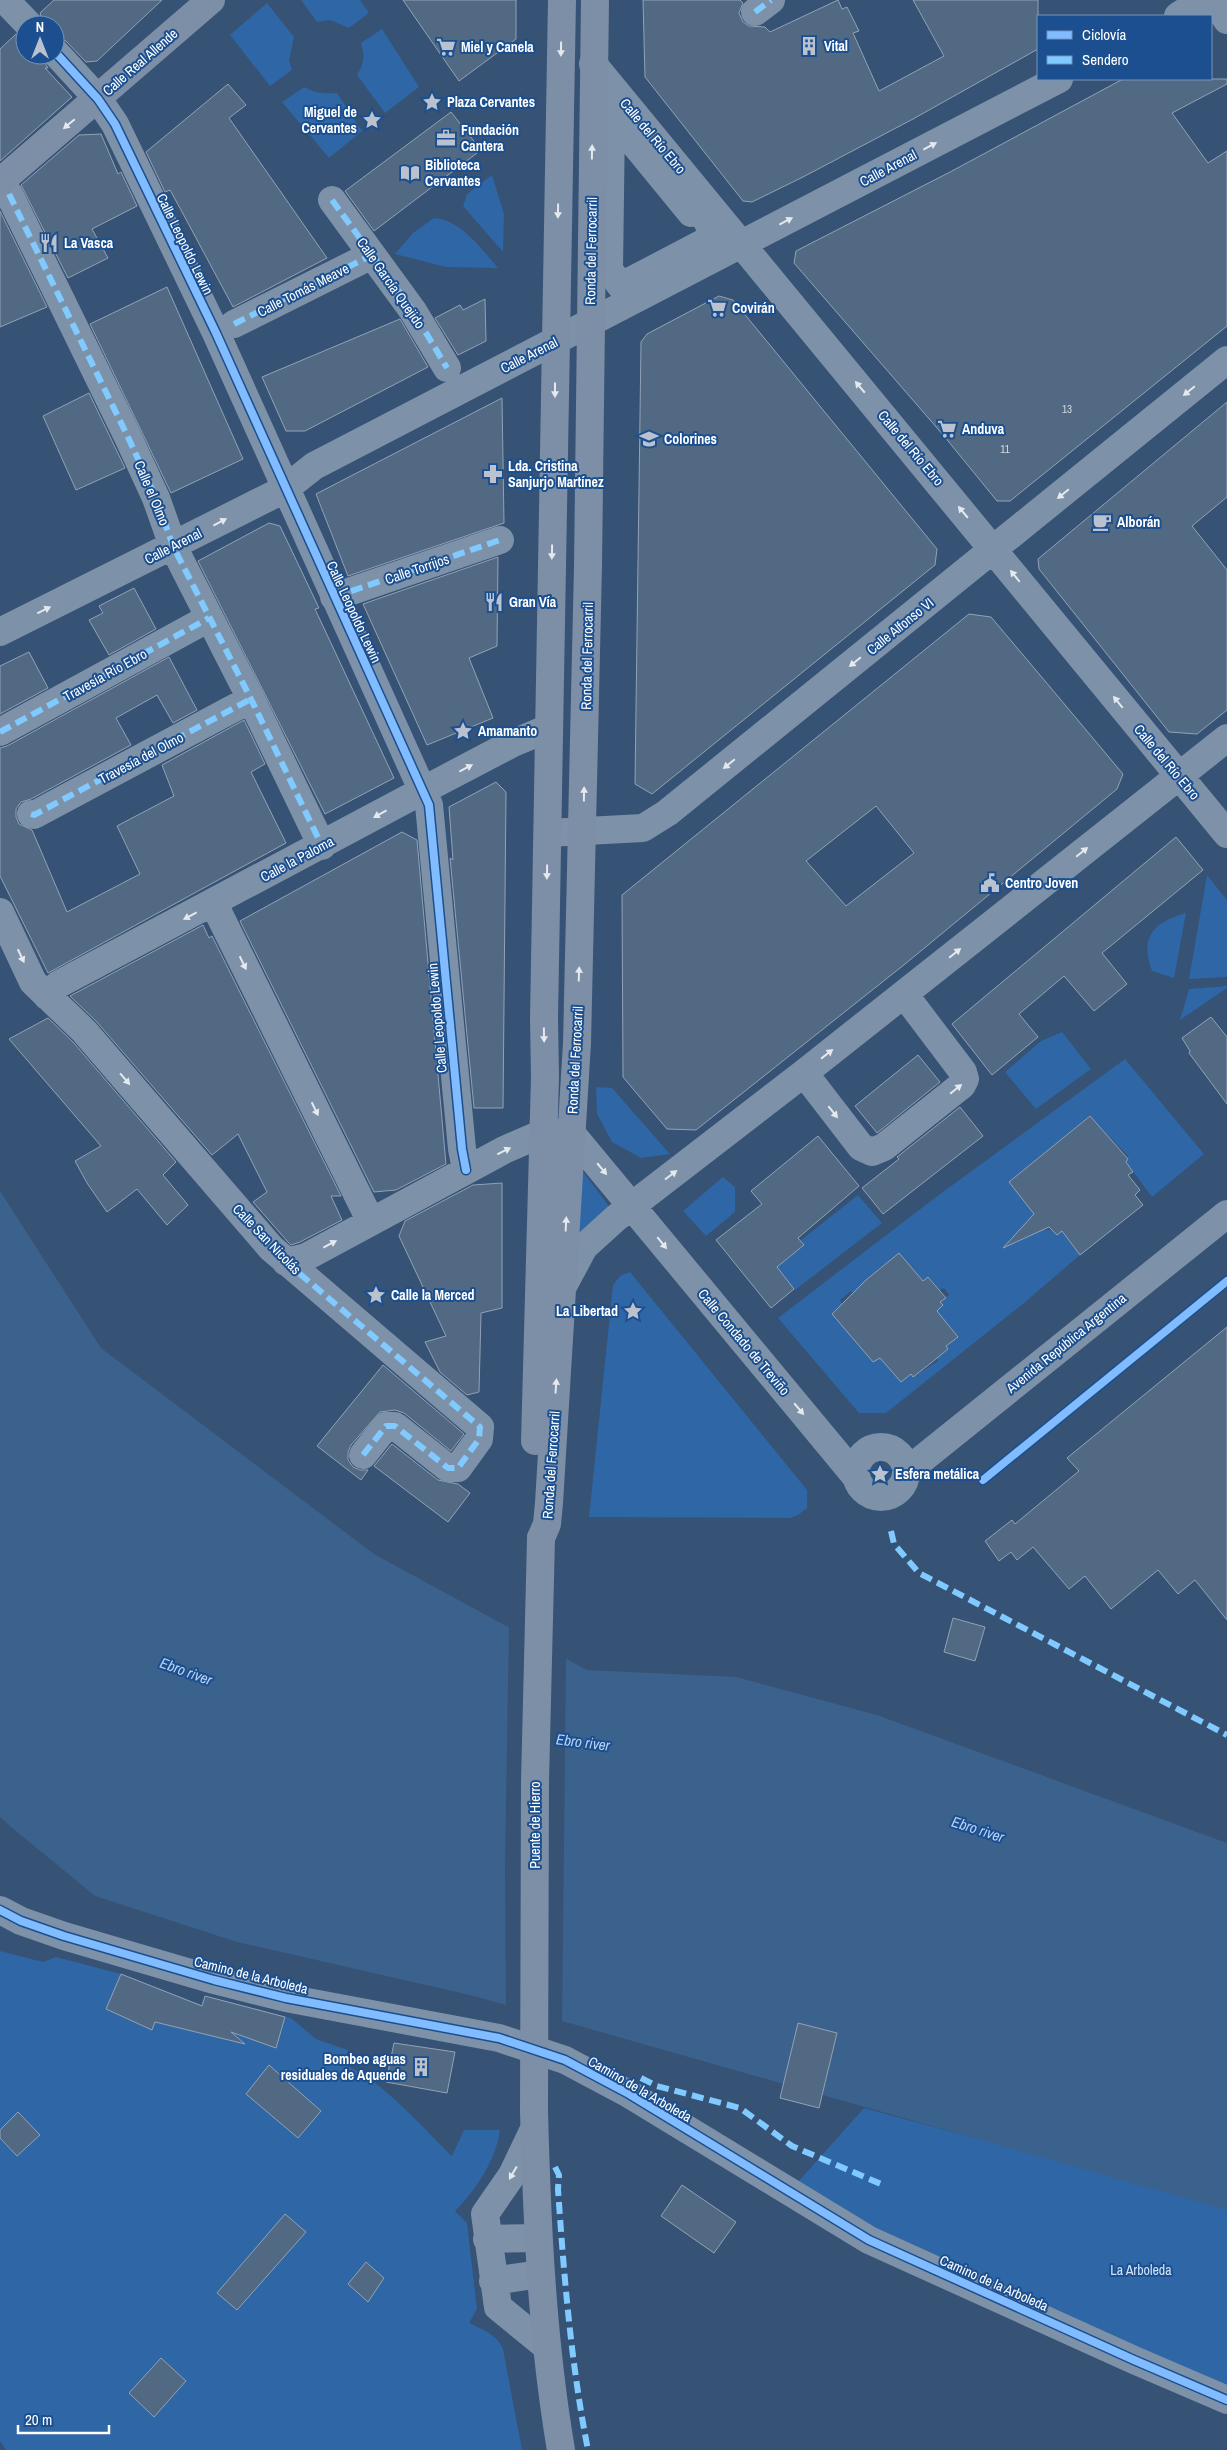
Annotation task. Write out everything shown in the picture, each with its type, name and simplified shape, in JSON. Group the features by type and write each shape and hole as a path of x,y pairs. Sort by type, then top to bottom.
{"main road":[{"name":"Calle Real Allende","path":"5,188 98,99 212,0"},
{"name":"Ronda del Ferrocarril","path":"541,1538 533,1524 543,1133 562,0"},
{"name":"Ronda del Ferrocarril","path":"541,1538 547,1524 549,1503 576,1077 583,830 595,0"},
{"name":"Puente de Hierro","path":"541,1538 535,1782 534,2120 540,2274 546,2347 561,2450"}],"street":[{"path":"5,0 19,15"},
{"path":"1180,15 1203,0"},
{"path":"1214,0 1227,20"},
{"name":"Calle Leopoldo Lewin","path":"65,63 98,99 115,124 216,333 284,488 429,805 462,1149 466,1170"},
{"name":"Calle del Río Ebro","path":"593,64 994,550 1177,776 1227,834"},
{"name":"Calle Arenal","path":"0,632 173,546 284,488 314,466 1057,80"},
{"path":"619,111 628,123 623,130 691,213 700,208 713,232 709,240 621,286 609,270 611,119 619,111"},
{"name":"Calle el Olmo","path":"5,188 127,435 156,498 173,546 252,699 322,846"},
{"name":"Calle García Quejido","path":"332,200 413,311 447,368"},
{"name":"Calle Tomás Meave","path":"234,324 372,255"},
{"name":"Calle Alfonso VI","path":"548,832 643,828 667,813 1227,360"},
{"name":"Calle Torrijos","path":"334,597 500,540"},
{"name":"Travesía Río Ebro","path":"0,732 210,618"},
{"name":"Travesía del Olmo","path":"31,814 34,815 252,699"},
{"name":"Calle la Paloma","path":"48,996 59,984 214,904 513,743 550,728"},
{"path":"562,1288 584,1247 632,1205 804,1073 1227,738"},
{"path":"214,904 371,1222"},
{"name":"Calle San Nicolás","path":"0,912 33,982 84,1032 286,1262 480,1427 479,1439 458,1468 454,1469 448,1468 394,1426 390,1425 386,1426 363,1454"},
{"path":"804,1073 861,1147 872,1152 879,1150 892,1141 962,1085 965,1079 963,1072 904,994"},
{"path":"286,1262 306,1257 466,1170 543,1133 571,1133"},
{"name":"Calle Condado de Treviño","path":"571,1133 857,1478"},
{"name":"Avenida República Argentina","path":"906,1472 1227,1214"},
{"path":"878,1448 894,1451 904,1464 906,1472 905,1479 897,1491 884,1497 869,1494 864,1490 857,1478 859,1462 870,1450 878,1448"},
{"name":"Camino de la Arboleda","path":"0,1910 21,1921 64,1936 214,1980 286,1998 499,2038 565,2060 629,2094 869,2240 1227,2400"},
{"path":"534,2120 512,2175 485,2214 498,2307 546,2347"},
{"path":"487,2239 538,2238"},
{"path":"493,2281 540,2274"}],"green space":[{"path":"301,0 360,0 369,13 349,28 330,20 317,22"},
{"path":"267,3 294,37 289,61 292,70 270,86 230,35"},
{"path":"382,29 419,87 385,113 357,75 363,60 361,43"},
{"path":"304,87 320,93 337,93 362,131 329,158 282,102"},
{"path":"492,175 504,214 503,252 463,206 467,194"},
{"path":"434,218 444,220 462,229 498,268 446,267 395,254 413,233"},
{"path":"1207,875 1227,900 1227,977 1189,979"},
{"path":"1186,913 1174,978 1152,971 1147,949 1152,933 1165,921"},
{"path":"1227,986 1227,988 1180,1020 1189,989"},
{"path":"1062,1032 1091,1069 1036,1109 1005,1072 1041,1041"},
{"path":"1125,1059 1204,1154 1152,1197 1126,1162 1128,1156 1089,1116 1009,1182 1034,1214 1031,1217 1042,1230 1052,1230 1057,1235 1062,1231 1080,1255 1024,1303 886,1413 859,1413 778,1318 936,1197","holes":["902,1257 923,1281 929,1277 940,1290 944,1288 949,1295 940,1302 942,1305 937,1311 958,1337 946,1346 948,1349 937,1358 938,1361 913,1377 911,1374 901,1382 880,1358 873,1362 832,1313 842,1304 840,1300 851,1291 859,1299 884,1278 877,1270 889,1261 892,1264"]},
{"path":"596,1087 612,1088 670,1154 641,1158 612,1142 597,1114"},
{"path":"584,1173 611,1209 578,1234 578,1174"},
{"path":"723,1177 735,1187 735,1212 706,1236 683,1211"},
{"path":"858,1195 882,1223 795,1290 777,1267 804,1246 800,1241"},
{"path":"630,1272 807,1490 807,1508 798,1515 790,1518 589,1517 613,1285 620,1276"},
{"path":"0,1951 43,1962 56,1957 121,1974 202,2005 205,1996 291,2018 316,2039 348,2050 343,2065 356,2070 385,2091 452,2156 464,2130 500,2130 490,2163 484,2174 455,2211 467,2223 477,2309 469,2323 493,2336 503,2349 522,2450 6,2450 0,2441"},
{"name":"La Arboleda","path":"864,2108 1227,2206 1227,2400 789,2192"}],"water":[{"name":"Ebro river","path":"0,1191 101,1348 374,1554 587,1670 736,1677 877,1715 1227,1843 1227,2210 474,1996 237,1942 95,1896 11,1827 0,1817"}],"pier":[{"path":"509,1624 566,1655 562,2024 506,2008 505,1866"}],"building":[{"path":"54,0 162,0 97,61 86,62 65,41 65,15 41,15 40,13"},
{"path":"403,0 516,0 516,39 459,81"},
{"path":"643,0 740,0 743,3 739,13 743,22 749,26 765,27 770,32 838,0 842,9 847,7 859,31 853,33 879,91 944,56 913,0 1038,0 1037,50 913,119 752,202 743,201 645,77"},
{"path":"15,35 15,65 46,65 48,68 45,68 72,97 0,161 0,49"},
{"path":"1227,79 1227,84 1172,113 1208,163 1227,151 1227,326 1010,501 997,501 944,436 794,263 796,251 950,172 1121,80"},
{"path":"228,84 246,105 229,118 327,258 233,307 170,190 165,192 146,152"},
{"name":"Biblioteca Cervantes","path":"451,112 481,150 374,231 345,191"},
{"path":"101,134 118,174 121,172 137,206 92,229 108,258 68,278 21,185 79,135"},
{"path":"0,211 47,307 0,327"},
{"path":"167,287 243,459 171,493 90,324"},
{"path":"719,296 733,300 937,549 935,565 652,794 635,784 641,342 647,334"},
{"path":"485,299 486,341 458,355 435,318 460,305 463,310"},
{"path":"400,319 428,367 305,431 286,431 262,377"},
{"path":"89,393 125,468 76,490 43,416"},
{"path":"502,398 504,523 348,576 316,494"},
{"path":"1227,402 1227,497 1192,526 1227,570 1227,710 1197,734 1169,732 1039,569 1038,559"},
{"path":"269,523 280,526 319,608 315,609 394,778 325,814 198,561"},
{"path":"498,557 497,646 469,658 493,718 427,745 363,604"},
{"path":"134,588 156,629 109,655 89,620 103,613 99,606"},
{"path":"969,614 991,617 1123,774 1117,789 905,964 696,1130 667,1129 623,1077 622,895","holes":["876,806 914,853 846,906 806,861"]},
{"path":"29,652 48,688 0,714 0,666"},
{"path":"169,657 197,710 173,723 157,695 116,718 131,745 31,799 21,802 16,809 16,817 19,824 32,830 67,912 140,874 117,826 174,796 162,765 244,720 265,764 251,772 286,843 48,973 0,876 0,748 7,746"},
{"path":"496,782 506,792 503,1108 474,1108 450,858 453,860 449,807"},
{"path":"402,832 417,840 446,1164 396,1190 374,1192 240,921"},
{"path":"1176,837 1203,870 1102,953 1127,984 1094,1011 1064,976 1019,1014 1038,1037 992,1075 952,1024"},
{"path":"203,925 209,938 212,936 341,1196 331,1196 342,1220 291,1245 253,1202 267,1192 238,1134 212,1155 96,1021 70,996"},
{"path":"1211,1017 1227,1037 1227,1104 1189,1053 1190,1051 1182,1038"},
{"path":"48,1018 73,1042 176,1162 163,1175 188,1205 167,1225 137,1189 107,1212 87,1183 75,1161 101,1146 9,1039"},
{"path":"918,1055 940,1082 877,1133 855,1106"},
{"path":"960,1107 983,1136 883,1214 862,1188 899,1159 897,1157"},
{"path":"1090,1116 1128,1159 1126,1162 1133,1172 1128,1175 1140,1190 1135,1195 1143,1205 1080,1255 1062,1231 1057,1235 1049,1227 1003,1248 1034,1214 1009,1182"},
{"path":"818,1136 859,1186 798,1238 804,1245 777,1267 794,1289 771,1308 716,1240 762,1204 751,1191"},
{"path":"502,1183 502,1308 481,1313 479,1392 467,1395 440,1372 425,1342 446,1336 399,1236 405,1221 473,1185"},
{"path":"899,1253 923,1281 928,1277 946,1298 940,1302 943,1305 937,1311 958,1337 946,1346 948,1349 931,1363 913,1377 911,1374 901,1382 880,1358 873,1362 832,1314 866,1280"},
{"path":"1227,1327 1227,1620 1195,1580 1178,1594 1158,1570 1111,1609 1085,1576 1069,1589 1033,1547 1017,1560 1011,1552 999,1561 985,1541 1012,1520 1015,1524 1079,1471 1067,1458"},
{"path":"383,1365 464,1434 451,1451 404,1413 395,1410 380,1412 351,1445 348,1452 348,1460 353,1467 360,1470 368,1470 361,1480 317,1446"},
{"path":"392,1444 438,1480 458,1484 470,1493 448,1522 374,1466"},
{"path":"953,1618 985,1627 975,1661 944,1652"},
{"path":"121,1974 202,2006 205,1996 285,2017 276,2048 231,2032 245,2044 155,2022 152,2030 106,2009"},
{"path":"798,2023 837,2033 819,2108 780,2098"},
{"name":"Bombeo aguas residuales de Aquende","path":"394,2043 455,2052 447,2093 386,2082"},
{"path":"269,2065 321,2111 298,2138 246,2094"},
{"path":"18,2112 40,2135 17,2156 0,2138 0,2130"},
{"path":"682,2185 736,2222 714,2253 661,2216"},
{"path":"285,2214 306,2232 237,2310 217,2293"},
{"path":"366,2262 384,2278 368,2302 348,2284"},
{"path":"161,2358 186,2381 154,2417 129,2393"}],"marked path":[{"path":"755,12 771,0"},
{"path":"9,194 127,435 156,498 173,546 251,699 322,846"},
{"path":"332,200 413,311 447,368"},
{"path":"234,324 372,255"},
{"path":"334,597 500,540"},
{"path":"0,732 209,618"},
{"path":"31,814 34,815 251,699"},
{"path":"286,1262 480,1427 479,1439 458,1468 448,1468 395,1426 386,1426 363,1455"},
{"path":"891,1531 894,1544 919,1573 1227,1735"},
{"path":"641,2078 657,2086 740,2108 792,2146 881,2184"},
{"path":"555,2167 559,2175 560,2222 573,2353 588,2450"}],"cycle path":[{"path":"65,63 98,99 115,124 216,333 429,805 462,1149 466,1170"},
{"path":"983,1480 1227,1281"},
{"path":"0,1910 21,1921 64,1936 214,1980 286,1998 499,2038 565,2060 629,2094 869,2240 1227,2400"}],"place":[{"name":"Vital","path":"809,46"},
{"name":"Miel y Canela","path":"446,47"},
{"name":"Plaza Cervantes","path":"432,102"},
{"name":"Miguel de Cervantes","path":"372,120"},
{"name":"Fundación Cantera","path":"446,138"},
{"name":"Biblioteca Cervantes","path":"410,173"},
{"name":"La Vasca","path":"49,243"},
{"name":"Covirán","path":"717,308"},
{"name":"Anduva","path":"947,429"},
{"name":"Colorines","path":"649,439"},
{"name":"Lda. Cristina Sanjurjo Martínez","path":"493,474"},
{"name":"Alborán","path":"1102,522"},
{"name":"Gran Vía","path":"494,602"},
{"name":"Amamanto","path":"463,731"},
{"name":"Centro Joven","path":"990,883"},
{"name":"Calle la Merced","path":"376,1295"},
{"name":"La Libertad","path":"633,1311"},
{"name":"Esfera metálica","path":"880,1474"},
{"name":"Bombeo aguas residuales de Aquende","path":"421,2067"}]}
